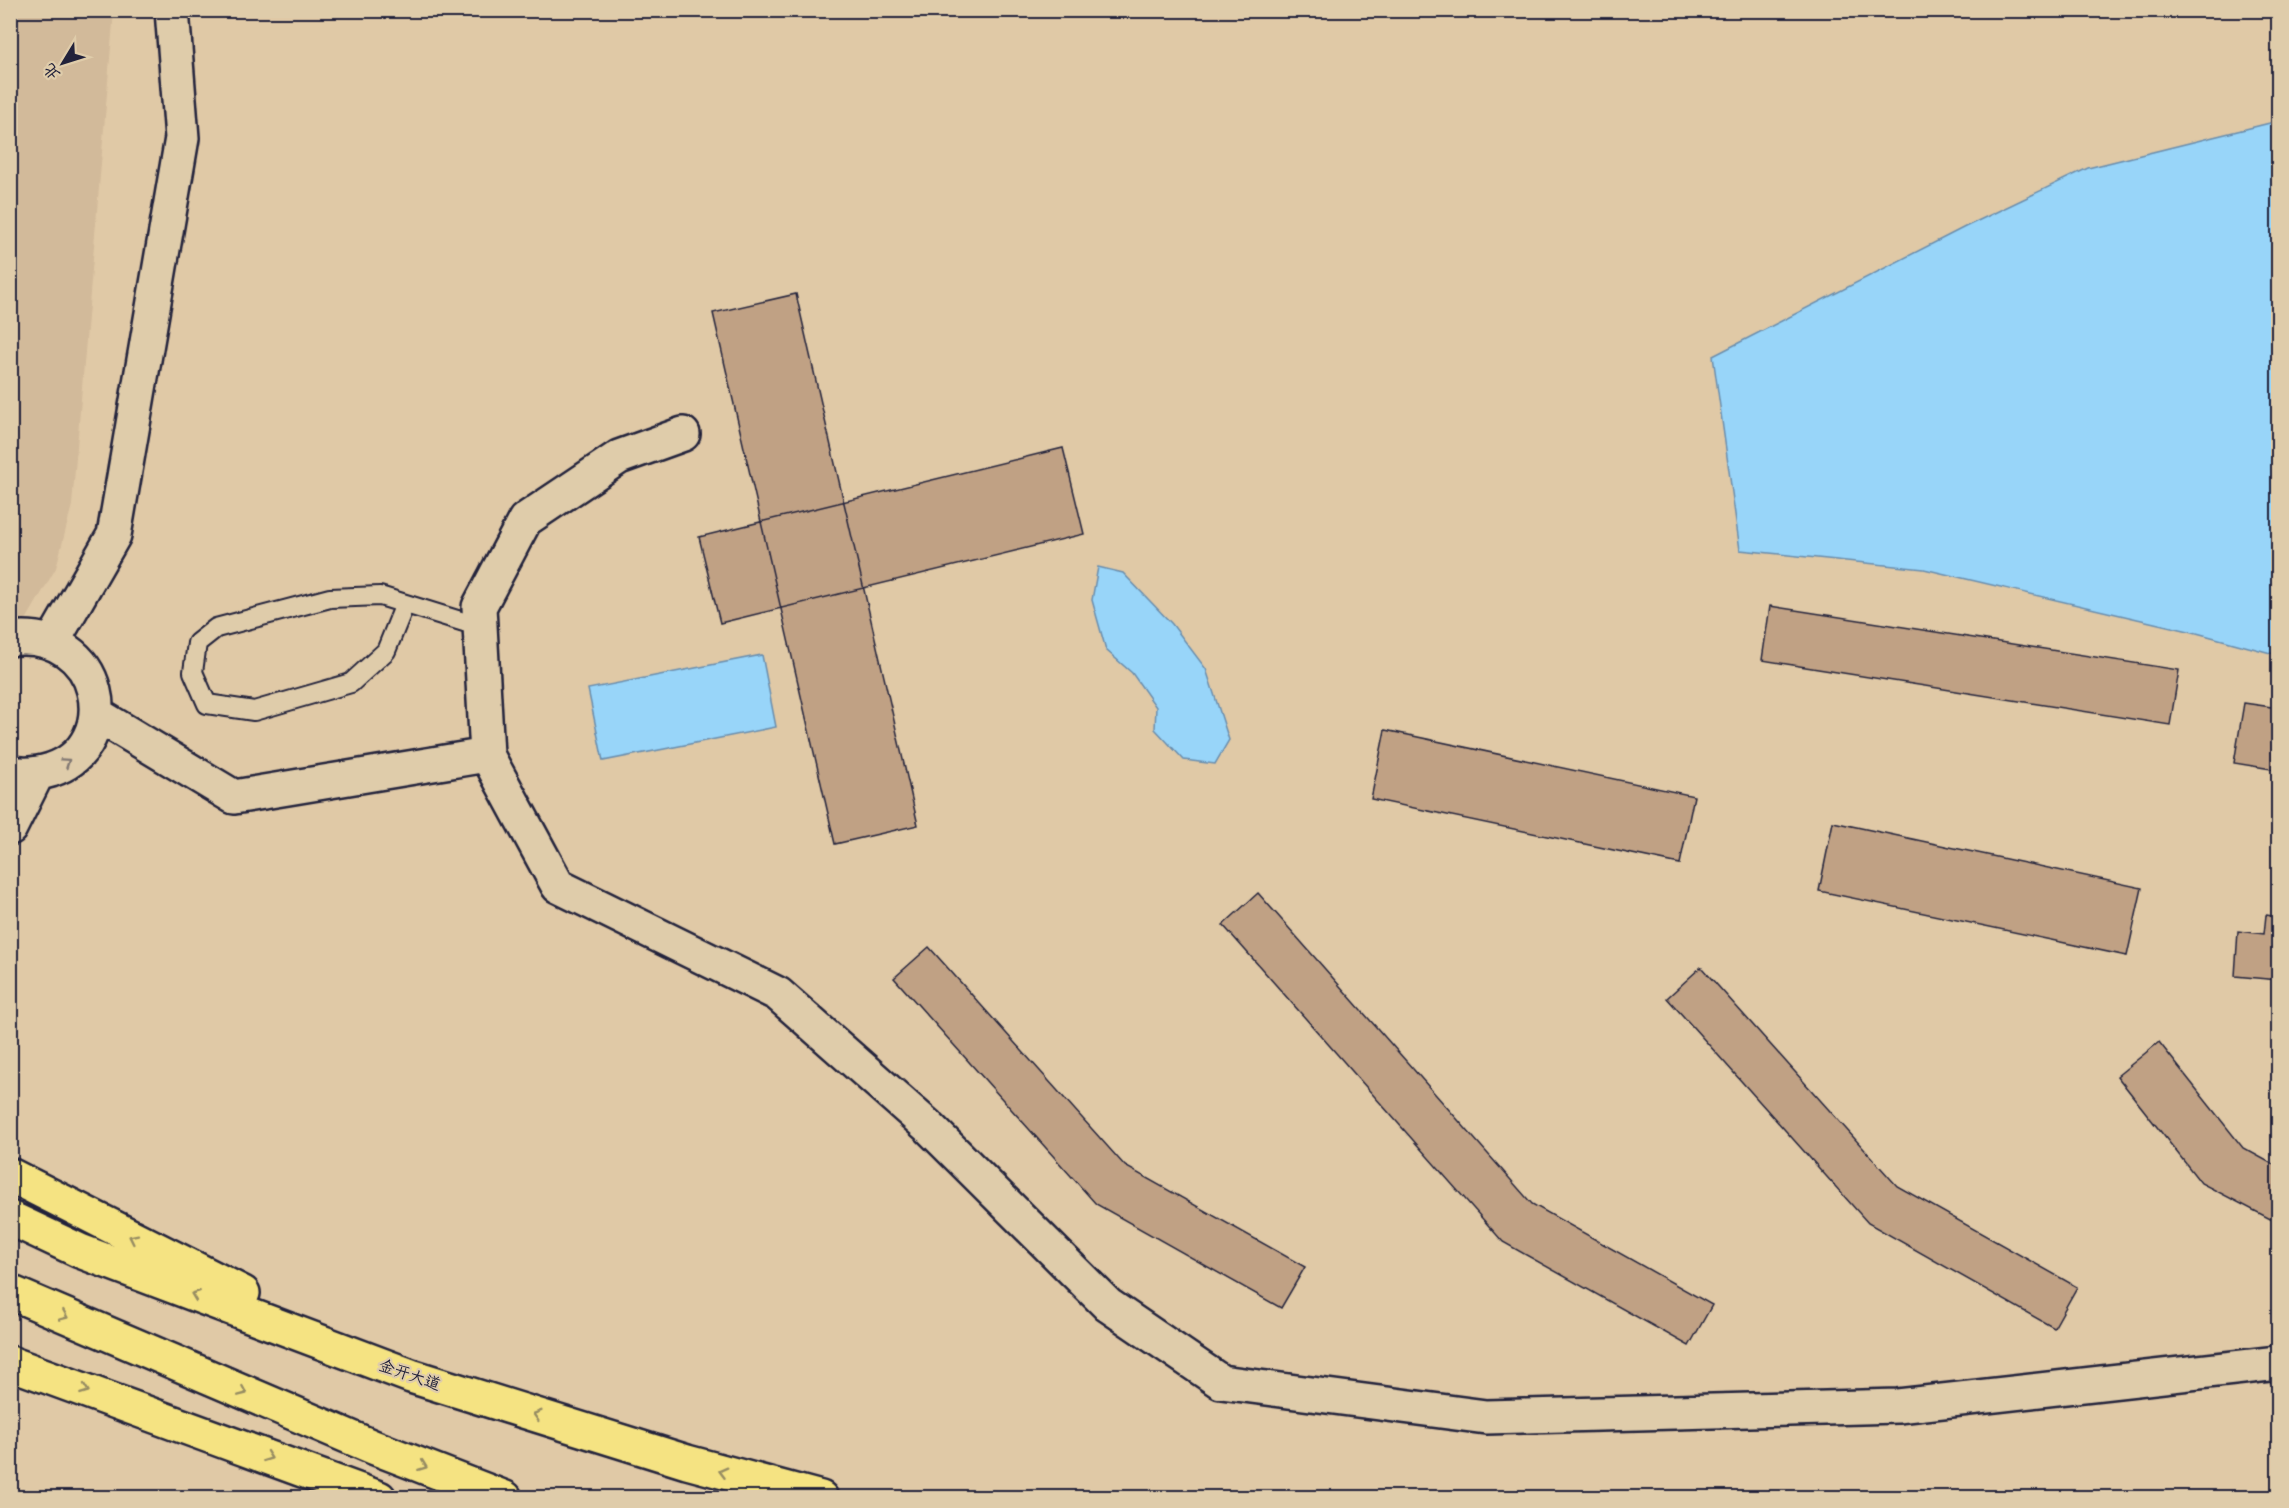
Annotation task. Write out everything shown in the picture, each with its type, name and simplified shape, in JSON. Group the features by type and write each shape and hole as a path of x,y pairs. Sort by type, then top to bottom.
{"main road":[{"path":"10,1175 93,1219 411,1376"},
{"name":"金开大道","path":"10,1218 80,1251 411,1376 687,1462 820,1497"},
{"path":"10,1292 373,1447 505,1497"},
{"path":"10,1363 379,1497"}],"street":[{"path":"53,641 114,535 182,138 172,10"},
{"path":"683,434 619,457 525,520 479,607 487,754 558,886 778,994 930,1128 1108,1305 1221,1382 1486,1417 1898,1406 2278,1363"},
{"path":"10,639 31,636 53,641 72,653 87,670 95,691 96,714 90,736 77,754 58,767 24,773 10,828"},
{"path":"96,714 234,797 487,754"}],"lane":[{"path":"405,604 386,651 351,683 254,711 207,704 192,672 197,643 216,628 330,598 380,596 480,627"}],"shaded area":[{"path":"11,11 114,11 72,505 56,568 11,646"}],"water":[{"path":"2278,121 2278,655 2193,632 1924,569 1740,550 1713,356 1965,227 2088,168"},
{"path":"1098,567 1123,573 1172,624 1206,669 1229,740 1215,764 1184,760 1155,729 1156,707 1132,673 1106,650 1092,600"},
{"path":"762,655 776,727 603,761 588,689"}],"building":[{"path":"796,294 918,825 835,844 713,313"},
{"path":"1063,448 1084,534 720,623 699,537"},
{"path":"1770,606 2179,670 2170,725 1762,660"},
{"path":"2244,703 2278,708 2278,770 2234,763"},
{"path":"1385,730 1694,796 1680,864 1371,799"},
{"path":"1833,822 2142,888 2127,956 1819,891"},
{"path":"1258,893 1532,1204 1712,1305 1689,1346 1503,1242 1223,925"},
{"path":"2266,915 2278,917 2278,980 2235,976 2238,931 2264,934"},
{"path":"929,947 1125,1166 1305,1267 1281,1308 1096,1204 894,978"},
{"path":"1701,967 1897,1186 2077,1287 2054,1328 1868,1223 1667,998"},
{"path":"2159,1042 2243,1148 2278,1167 2278,1223 2201,1183 2117,1076"}]}
